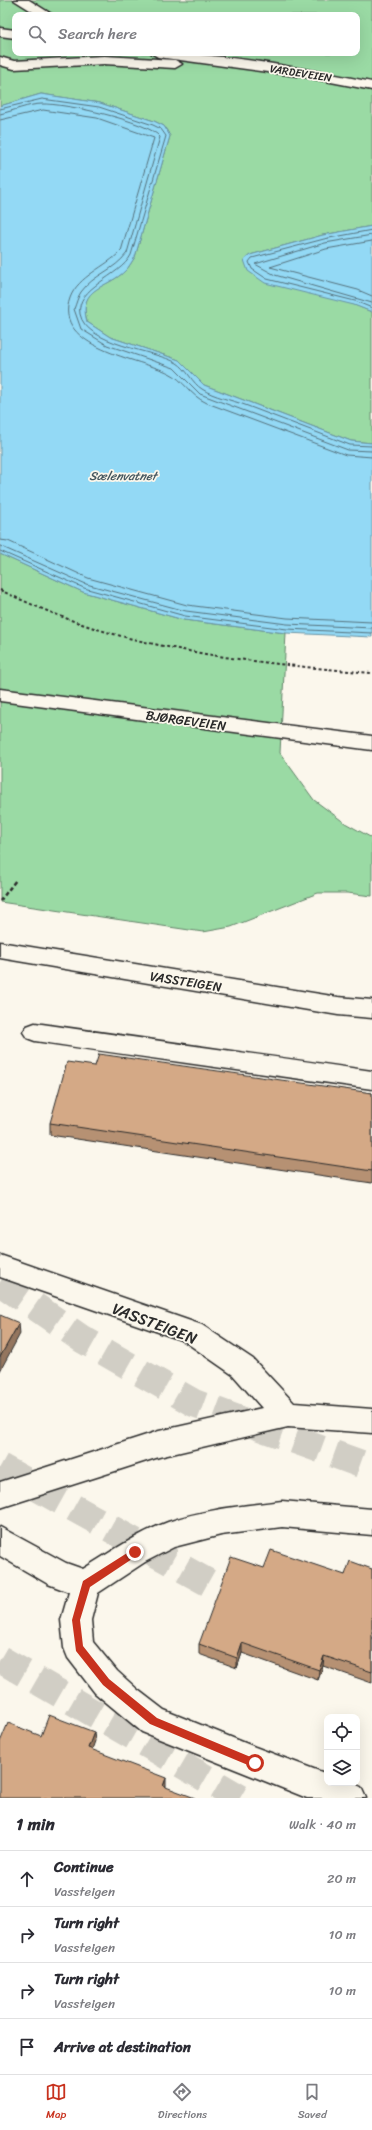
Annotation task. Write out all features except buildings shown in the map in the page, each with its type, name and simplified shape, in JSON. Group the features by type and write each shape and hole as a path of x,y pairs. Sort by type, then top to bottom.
{"street":[{"path":"20,0 42,12"},
{"path":"0,32 12,34"},
{"name":"VARDEVEIEN","path":"176,56 305,73 372,86"},
{"path":"0,61 14,65 104,60 178,64 195,59"},
{"name":"BJØRGEVEIEN","path":"0,695 372,744"},
{"name":"VASSTEIGEN","path":"0,950 338,1006 372,1009"},
{"path":"35,1032 171,1054 243,1061 372,1080"},
{"name":"VASSTEIGEN","path":"0,1266 193,1333 243,1367 277,1406 288,1415"},
{"path":"0,1495 159,1444 288,1415 372,1421"},
{"path":"350,1798 255,1763 153,1721 127,1701 106,1682 79,1648 76,1620 86,1584 135,1552 170,1535 221,1522 282,1514 372,1522"},
{"path":"0,1541 58,1574 86,1584"}],"path":[{"path":"0,590 40,608 126,637 228,657 309,668 372,674"},
{"path":"0,901 16,880 9,889"}],"green space":[{"path":"0,0 372,0 372,226 323,235 250,255 244,260 372,312 372,443 351,441 204,385 179,360 110,337 87,322 85,310 86,301 90,294 119,276 127,269 135,257 170,136 164,126 154,121 100,103 41,94 0,106"},
{"path":"0,554 83,592 184,620 286,633 280,753 314,800 345,823 372,838 372,896 347,893 318,893 231,927 203,932 0,902"}],"water":[{"name":"Sælenvatnet","path":"41,94 100,103 154,121 164,126 170,136 135,257 127,269 119,276 90,295 86,301 85,310 87,322 110,337 179,360 204,385 351,441 372,443 372,637 286,633 184,620 83,592 0,554 0,106"},
{"path":"372,226 372,312 354,305 265,283 248,271 244,260 250,255 323,235"}],"tunnel":[{"path":"0,1282 82,1339 194,1403 372,1468"},
{"path":"0,1467 245,1603"},
{"path":"0,1659 240,1798"}],"route":[{"path":"135,1552 86,1584 76,1620 79,1648 106,1682 127,1701 153,1721 255,1763"}]}
